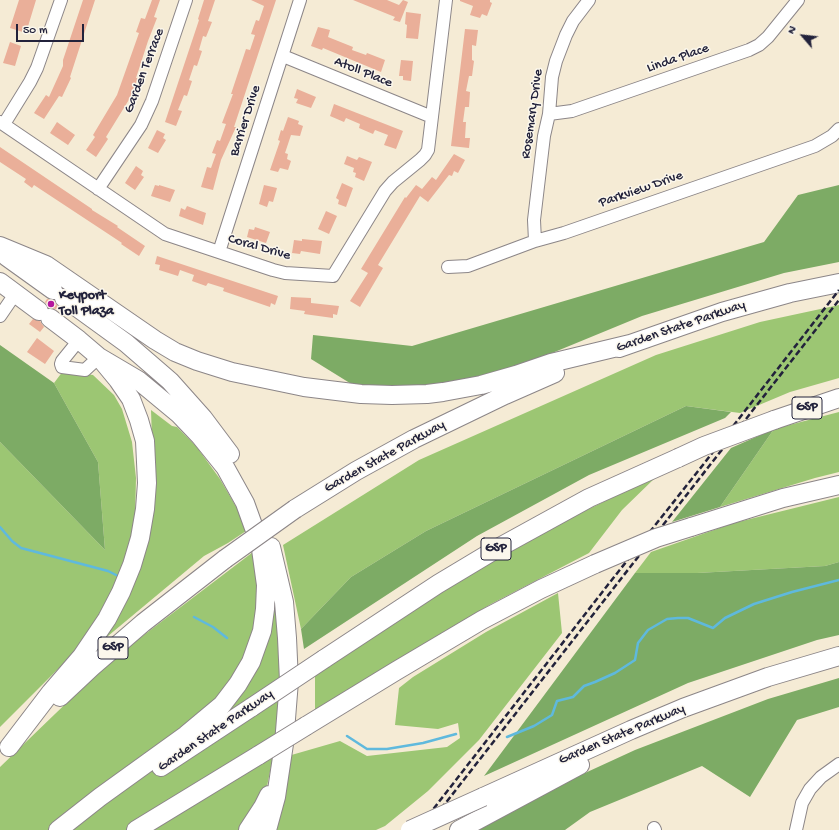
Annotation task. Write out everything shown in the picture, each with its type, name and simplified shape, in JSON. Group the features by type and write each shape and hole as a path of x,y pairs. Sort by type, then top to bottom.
{"highway":[{"path":"0,246 46,265 155,340 175,352 197,361 232,372 304,387 360,394 387,395 443,392 481,385 551,363 630,344"},
{"path":"0,251 130,347 155,367 179,390 223,445 251,492 270,542 280,581 286,619 288,659 288,702 280,768 276,797 267,830"},
{"path":"0,282 79,340 99,357 138,380 179,414 204,440 225,467 245,503 261,549 266,585 265,609 260,636 251,662 238,684 222,705 186,735 100,797 58,830"},
{"name":"Garden State Parkway","path":"4,751 117,645 225,559 296,509 385,455 505,394 630,344 722,312 839,283"},
{"path":"4,751 82,656 100,630 114,606 127,578 140,538 145,509 147,483 146,452 143,430 131,399 125,389 99,357"},
{"name":"Garden State Parkway","path":"63,830 180,755 438,584 498,548 589,498 704,446 839,398"},
{"path":"136,830 482,620 541,588 656,538 783,498 839,485"},
{"name":"Garden State Parkway","path":"410,830 661,717 742,686 839,656"},
{"path":"459,830 606,752 661,717"},
{"path":"248,830 263,807 280,768"}],"street":[{"path":"2,123 26,89 37,68 61,0"},
{"name":"Garden Terrace","path":"98,189 141,125 152,101 186,0"},
{"name":"Barrier Drive","path":"219,252 300,0"},
{"name":"Coral Drive","path":"2,123 165,234 285,273 333,276 385,191 393,182 425,155 428,150 446,0"},
{"name":"Rosemary Drive","path":"535,242 534,220 544,136 549,114 552,77 561,47 573,21 589,0"},
{"name":"Linda Place","path":"549,114 572,111 749,50 759,45 768,37 798,0"},
{"name":"Atoll Place","path":"283,56 432,117"},
{"name":"Parkview Drive","path":"448,267 468,266 815,146 832,136 839,129"},
{"path":"0,316 15,294"},
{"path":"79,340 62,361 62,366 85,370 99,357"},
{"path":"796,830 802,803 810,789 821,776 839,764"}],"green space":[{"path":"839,185 839,262 784,273 642,316 489,379 442,385 353,385 311,359 313,335 412,346 764,242 798,195"},
{"path":"839,305 839,378 790,392 740,413 686,406 426,531 351,577 301,629 283,545 419,460 656,355 760,322"},
{"path":"0,345 54,383 98,462 105,550 0,442"},
{"path":"63,371 93,375 114,395 122,409 132,442 136,478 135,520 126,568 82,645 0,727 0,442 105,550 98,462 54,383"},
{"path":"686,406 731,412 725,418 589,475 477,536 304,649 301,629 351,577 426,531"},
{"path":"151,410 172,426 177,427 196,446 220,479 249,529 228,543 204,556 96,646 153,471"},
{"path":"839,412 839,472 720,507 774,429"},
{"path":"774,429 720,507 672,522 731,448"},
{"path":"657,476 622,510 589,553 491,604 315,710 315,672 506,549"},
{"path":"839,497 839,562 825,566 697,573 635,573 651,552 734,523"},
{"path":"257,549 273,571 281,672 280,723 258,830 0,830 0,767 111,660"},
{"path":"839,562 839,635 817,640 688,683 484,776 635,573 697,573 825,566"},
{"path":"558,593 562,633 479,740 428,791 385,826 376,830 273,830 288,756 340,741 367,756 447,747 460,738 458,723 438,729 395,725 399,688 413,677 486,632"},
{"path":"839,678 839,707 797,720 750,797 702,766 590,812 565,830 461,830 635,750 768,699"}],"building":[{"path":"19,0 36,0 26,33 10,28"},
{"path":"83,0 95,0 70,77 71,78 62,97 59,96 44,119 34,113 46,95 49,97 63,66 63,60"},
{"path":"152,0 160,0 154,17 157,18 136,78 138,78 130,98 106,137 108,139 96,157 86,150 95,137 93,135 117,95 139,33 136,32 141,18 145,19"},
{"path":"204,0 215,0 208,21 212,22 206,37 203,36 199,50 202,51 197,66 194,65 189,80 192,81 187,96 184,95 178,110 182,111 176,126 165,122 199,20 198,19"},
{"path":"251,0 276,0 234,127 236,127 221,160 213,190 201,187 207,167 211,168 216,154 212,153 217,140 220,141 226,124 222,123 233,94 231,94 246,49 250,50 255,35 251,34 256,20 259,21 264,6"},
{"path":"353,0 387,0 399,5 403,0 408,2 400,22 393,20 395,17"},
{"path":"460,0 490,0 492,3 487,16 482,14 480,18 470,15 473,6"},
{"path":"406,12 421,14 418,39 406,38"},
{"path":"318,27 330,30 328,37 353,47 352,50 366,55 367,53 385,60 381,72 323,48 322,50 311,46"},
{"path":"465,29 478,30 476,46 472,45 472,60 474,61 472,76 469,76 466,91 470,92 469,107 465,107 463,122 466,122 465,138 470,138 469,148 451,146"},
{"path":"10,42 21,46 15,66 3,63"},
{"path":"401,60 413,61 411,81 403,80 403,76 399,76"},
{"path":"297,89 316,97 311,108 296,103 298,99 294,98"},
{"path":"334,104 403,131 396,149 384,145 388,135 375,130 373,134 359,128 360,124 346,118 344,122 330,116"},
{"path":"288,117 299,121 298,124 303,126 300,136 291,135 285,153 288,154 287,159 291,161 288,170 280,168 278,172 270,170 280,141 278,140 281,130 283,131"},
{"path":"57,122 75,135 68,145 50,133"},
{"path":"157,130 165,134 163,138 166,140 158,153 148,148"},
{"path":"0,147 118,226 117,227 145,246 139,256 121,244 122,243 34,185 32,188 24,182 26,179 0,162"},
{"path":"454,154 465,160 458,173 454,171 452,176 449,175 428,202 420,196 378,265 383,268 360,307 350,301 368,273 361,269 405,197 406,198 416,185 422,189 432,177 436,180"},
{"path":"347,156 357,160 359,157 372,162 364,181 355,177 356,173 353,172 354,168 344,164"},
{"path":"136,166 143,171 141,175 144,177 135,190 125,183"},
{"path":"342,183 353,188 346,207 338,204 339,200 336,198"},
{"path":"155,185 175,190 170,202 151,196"},
{"path":"264,185 277,188 273,202 269,201 267,207 259,204"},
{"path":"187,206 206,213 203,225 179,216 181,208 185,210"},
{"path":"326,211 337,216 329,234 318,229"},
{"path":"255,227 270,232 266,243 247,237 249,229 254,230"},
{"path":"302,239 322,241 320,254 301,251 300,254 292,253 294,240 302,241"},
{"path":"157,256 278,296 275,305 271,303 270,307 223,291 224,288 208,283 206,286 192,281 194,275 180,270 178,276 159,270 160,265 155,264"},
{"path":"291,297 311,298 311,303 339,306 337,315 333,314 333,318 304,314 305,311 290,309"},
{"path":"47,299 54,300 58,307 56,309 49,308 45,302"},
{"path":"33,319 40,321 44,327 40,332 29,324"},
{"path":"37,338 54,351 45,364 27,352"}],"waterway":[{"path":"0,527 12,541 21,548 108,571 120,577"},
{"path":"507,737 534,726 552,715 557,701 573,697 584,686 615,673 635,660 638,643 648,630 667,619 688,618 713,628 725,618 754,604 792,592 839,580"},
{"path":"194,617 213,627 227,638"},
{"path":"347,736 367,749 387,749 423,743 456,734"}],"railway":[{"path":"417,830 839,290"},
{"path":"430,823 839,300"}],"place":[{"name":"Keyport Toll Plaza","path":"51,304"}]}
